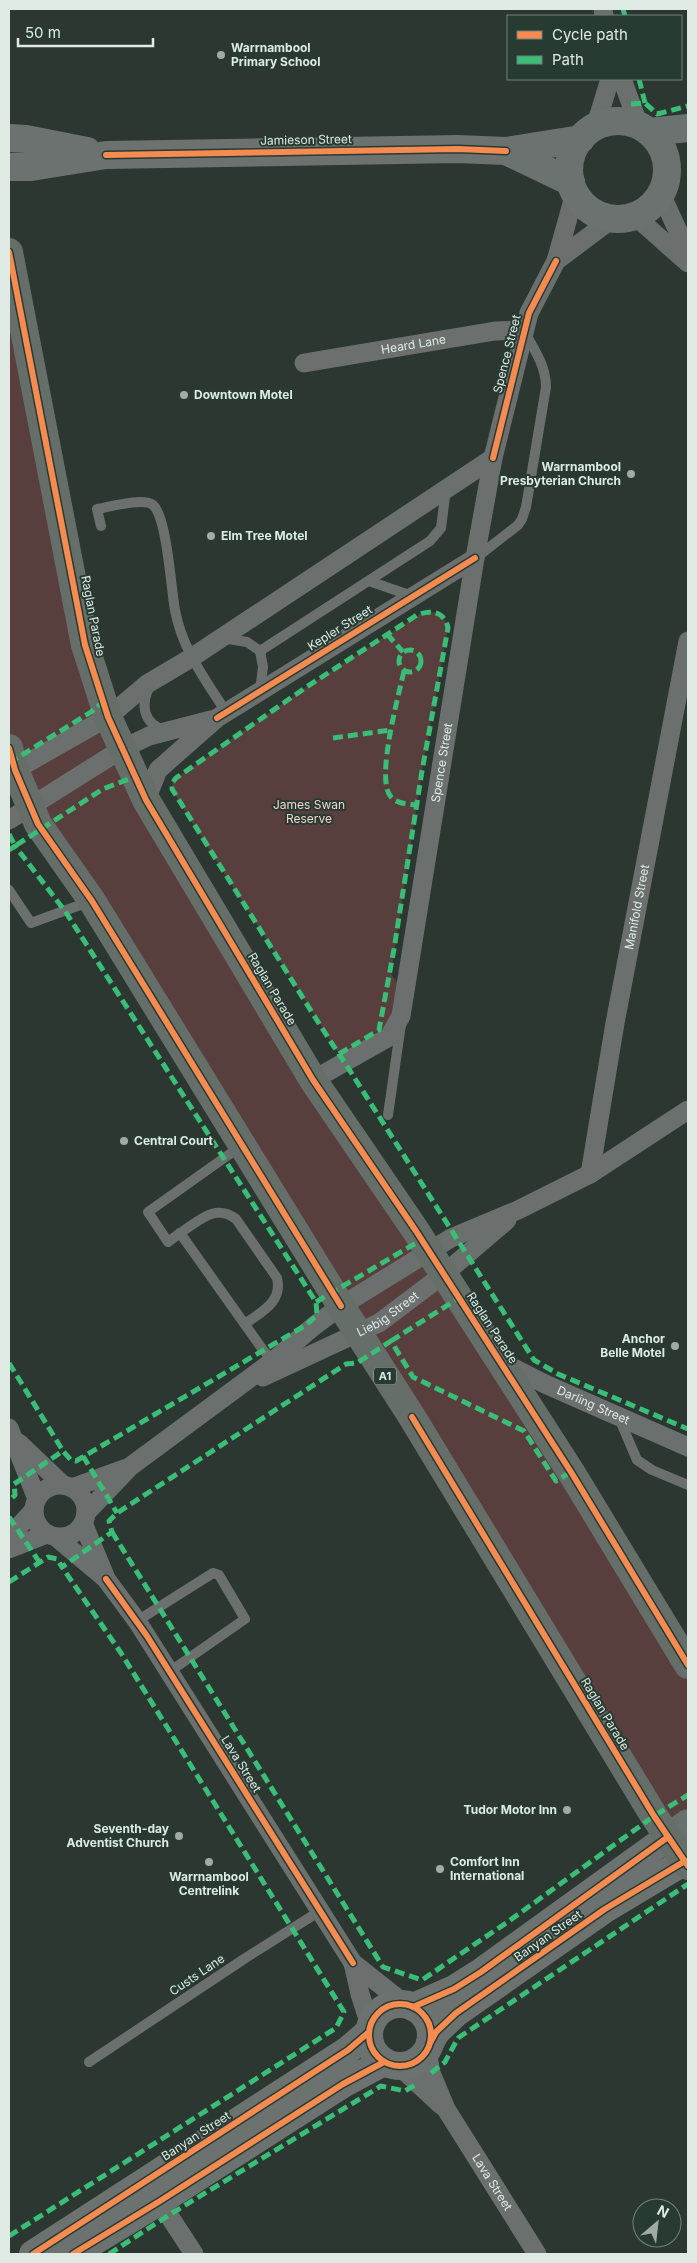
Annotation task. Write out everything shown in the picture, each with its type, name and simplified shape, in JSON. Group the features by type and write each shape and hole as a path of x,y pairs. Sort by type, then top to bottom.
{"highway":[{"name":"Raglan Parade","path":"9,252 85,646 108,717 146,800 314,1080 444,1274 571,1472 688,1665"},
{"name":"Raglan Parade","path":"11,765 19,814 38,824 92,901 341,1306 678,1830 687,1862"}],"street":[{"path":"610,80 588,133 571,159 573,187 591,210 624,217 688,263"},
{"path":"622,80 644,129 663,150 666,161 663,189 688,253"},
{"path":"588,133 617,122 644,129 688,128"},
{"name":"Jamieson Street","path":"9,167 31,167 106,155 458,149 506,151 588,133"},
{"name":"Jamieson Street","path":"9,138 26,139 106,155"},
{"name":"Jamieson Street","path":"506,151 573,187"},
{"path":"624,217 646,211 663,189 688,168"},
{"name":"Spence Street","path":"314,1080 390,1036 399,1020 404,1004 475,558 493,458 523,330 532,304 556,261 573,187"},
{"name":"Spence Street","path":"556,261 624,217"},
{"name":"Heard Lane","path":"304,363 494,331 523,330"},
{"path":"11,765 108,717 152,682 222,638 493,458"},
{"name":"Kepler Street","path":"146,800 158,770 221,715 475,558"},
{"name":"Manifold Street","path":"590,1174 616,1023 688,641"},
{"name":"Kepler Street","path":"19,814 122,749 149,736 221,715"},
{"name":"Liebig Street","path":"84,1518 131,1466 273,1361 341,1306 451,1238 518,1210 590,1174 688,1110"},
{"name":"Liebig Street","path":"238,1387 379,1324 444,1274 518,1210"},
{"name":"Darling Street","path":"499,1360 528,1376 619,1418 688,1447"},
{"path":"9,1549 52,1535 72,1534 84,1518 82,1498 67,1487 12,1433"},
{"path":"12,1433 35,1504 37,1524 52,1535"},
{"name":"Liebig Street","path":"67,1487 131,1466"},
{"path":"9,1537 48,1488 67,1487"},
{"name":"Lava Street","path":"84,1518 106,1580"},
{"name":"Lava Street","path":"52,1535 106,1580 137,1621 353,1962 410,2006"},
{"name":"Banyan Street","path":"410,2006 454,1989 474,1976 678,1830"},
{"name":"Banyan Street","path":"428,2047 436,2032 456,2013 605,1909 687,1862"},
{"name":"Lava Street","path":"353,1962 369,2029"},
{"path":"391,2005 410,2006 421,2012 430,2026 428,2047 415,2063 391,2064 372,2049 369,2029 373,2019 384,2008 391,2005"},
{"name":"Banyan Street","path":"73,2254 154,2192 348,2050 369,2029"},
{"name":"Lava Street","path":"428,2047 431,2073 446,2109 537,2254"},
{"name":"Banyan Street","path":"33,2254 154,2192 343,2084 391,2064"},
{"name":"Lava Street","path":"391,2064 446,2109"},
{"path":"154,2192 194,2254"}],"lane":[{"path":"475,558 518,525 526,507 546,378 541,362 523,330"},
{"path":"260,651 434,537 443,520 446,489"},
{"path":"101,526 97,509 142,501 153,504 157,510 165,541 174,608 181,637 221,715"},
{"path":"369,580 412,596"},
{"path":"222,638 248,642 260,651 263,667 260,691"},
{"path":"152,682 144,700 146,716 158,728 170,731"},
{"path":"9,890 31,923 92,901"},
{"path":"388,1115 404,1004"},
{"path":"242,1145 148,1212 168,1242 212,1213 220,1211 227,1213 241,1227 278,1278 279,1287 277,1297 269,1306 245,1324"},
{"path":"180,1233 273,1361"},
{"path":"619,1418 637,1460 652,1470 688,1485"},
{"path":"137,1621 213,1573 219,1575 245,1618 169,1672"},
{"name":"Custs Lane","path":"89,2062 320,1911"}],"green space":[{"path":"9,252 77,597 134,777 688,1665 688,1866 341,1306 9,748"},
{"name":"James Swan Reserve","path":"423,612 432,612 439,615 445,620 448,628 422,771 391,974 400,986 401,1016 343,1060 179,802 172,789 172,783 182,774 305,688"}],"marked path":[{"path":"623,9 625,15"},
{"path":"639,80 645,103"},
{"path":"631,104 645,103 657,114 688,106"},
{"path":"339,1054 379,1030 448,628 444,618 437,613 427,612 417,615 305,688 176,778 172,783 172,789 317,1020 534,1360 558,1374 688,1429"},
{"path":"387,634 403,652"},
{"path":"410,650 418,653 421,661 418,669 410,672 402,669 399,661 402,653 410,650"},
{"path":"404,671 393,716 387,756 387,788 391,797 396,801 416,805"},
{"path":"9,763 91,712 104,701"},
{"path":"333,738 391,730"},
{"path":"9,834 15,846 103,789 134,777"},
{"path":"9,850 15,846 65,911 316,1302 317,1315 306,1325 76,1461 71,1460 63,1451 14,1484 15,1495 9,1501"},
{"path":"316,1302 421,1240"},
{"path":"391,1341 459,1298"},
{"path":"9,1582 48,1557 57,1559 62,1567 112,1532 109,1521 117,1513 346,1364 357,1363 391,1341 413,1377 524,1431 556,1481 571,1472"},
{"path":"9,1363 63,1451"},
{"path":"83,1456 117,1513"},
{"path":"9,1517 40,1563"},
{"path":"112,1532 383,1967 422,1980 509,1921 654,1816 688,1795"},
{"path":"9,2236 336,2028 344,2012 121,1653 62,1567"},
{"path":"431,2073 445,2062 458,2038 688,1884"},
{"path":"109,2254 169,2215 381,2086 405,2091 418,2083"}],"cycle path":[{"path":"106,155 458,149 506,151"},
{"path":"9,252 85,645 108,717 146,800 313,1080 416,1231 571,1472 688,1665"},
{"path":"493,458 529,313 556,261"},
{"path":"217,718 475,558"},
{"path":"9,748 15,770 38,824 92,901 341,1306"},
{"path":"412,1417 654,1816 688,1866"},
{"path":"106,1579 147,1636 353,1963"},
{"path":"413,2007 454,1989 481,1972 668,1837"},
{"path":"430,2043 436,2032 456,2013 605,1909 685,1861"},
{"path":"400,2004 412,2006 422,2013 429,2023 431,2035 429,2047 422,2057 412,2064 400,2066 388,2064 378,2057 371,2047 369,2035 371,2023 378,2013 388,2006 400,2004"},
{"path":"33,2254 348,2050 369,2032"},
{"path":"73,2254 160,2201 343,2084 384,2062"}],"place":[{"name":"Warrnambool Primary School","path":"221,55"},
{"name":"Downtown Motel","path":"184,395"},
{"name":"Warrnambool Presbyterian Church","path":"631,474"},
{"name":"Elm Tree Motel","path":"211,536"},
{"name":"Central Court","path":"124,1141"},
{"name":"Anchor Belle Motel","path":"675,1346"},
{"name":"Tudor Motor Inn","path":"567,1810"},
{"name":"Seventh-day Adventist Church","path":"179,1836"},
{"name":"Warrnambool Centrelink","path":"209,1862"},
{"name":"Comfort Inn International","path":"440,1869"}]}
